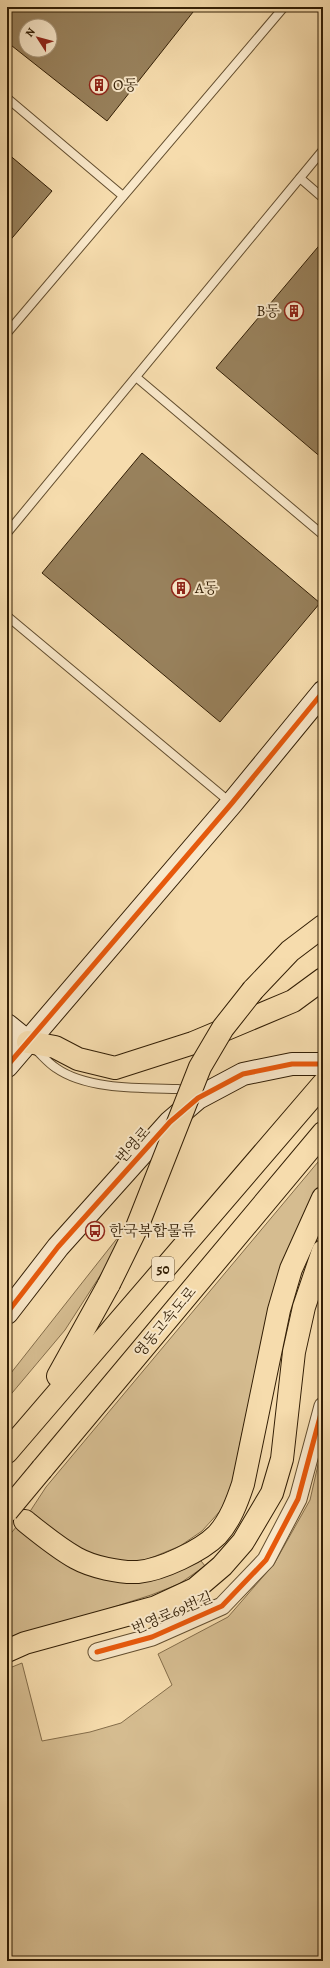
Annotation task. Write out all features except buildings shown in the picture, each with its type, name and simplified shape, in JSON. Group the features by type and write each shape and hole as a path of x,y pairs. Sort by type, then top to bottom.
{"highway":[{"path":"30,1424 109,1284 137,1227 200,1067 223,1028 253,990 290,951 323,926"},
{"path":"28,1042 55,1047 78,1059 115,1068 193,1043 293,1001 323,980"},
{"name":"50","path":"10,1448 318,1089"},
{"name":"영동고속도로","path":"16,1516 42,1469 323,1133"},
{"path":"16,1516 77,1559 103,1568 138,1572 175,1562 196,1551 217,1534 233,1511 243,1484 279,1310 290,1269 323,1198"},
{"path":"7,1651 25,1643 156,1607 195,1590 222,1566 242,1542 272,1493 282,1460 294,1352 304,1307 323,1251"}],"street":[{"path":"7,1066 232,803 323,692"},
{"path":"7,1025 28,1042"},
{"name":"번영로","path":"7,1313 58,1247 170,1122 198,1098 243,1074 292,1064 323,1064"},
{"name":"번영로69번길","path":"97,1652 152,1637 222,1606 266,1560 298,1499 323,1406"}],"lane":[{"path":"7,333 284,7"},
{"path":"7,98 123,196"},
{"path":"7,533 323,150"},
{"path":"300,178 323,198"},
{"path":"136,377 323,535"},
{"path":"7,616 232,803"},
{"path":"28,1042 56,1068 83,1080 99,1085 178,1089 198,1098"}],"shaded area":[{"path":"323,1156 323,1179 304,1217 285,1262 241,1438 233,1483 221,1510 202,1531 180,1546 141,1562 110,1560 82,1553 29,1513 46,1487"},
{"path":"130,1222 105,1268 65,1330 7,1399 7,1378"},
{"path":"323,1443 323,1961 7,1961 7,1669 22,1663 42,1741 90,1732 121,1723 172,1685 158,1654 228,1617 274,1564 310,1500"},
{"path":"17,1526 80,1571 198,1557 205,1566 179,1584 151,1595 73,1620 7,1638 7,1538"}],"cycle path":[{"path":"7,1066 232,803 323,692"},
{"path":"7,1313 58,1247 170,1122 198,1098 243,1074 292,1064 323,1064"},
{"path":"97,1652 152,1637 222,1606 266,1560 298,1499 323,1406"}],"place":[{"name":"O동","path":"99,85"},
{"name":"B동","path":"294,311"},
{"name":"A동","path":"181,588"},
{"name":"한국복합물류","path":"95,1231"}]}
